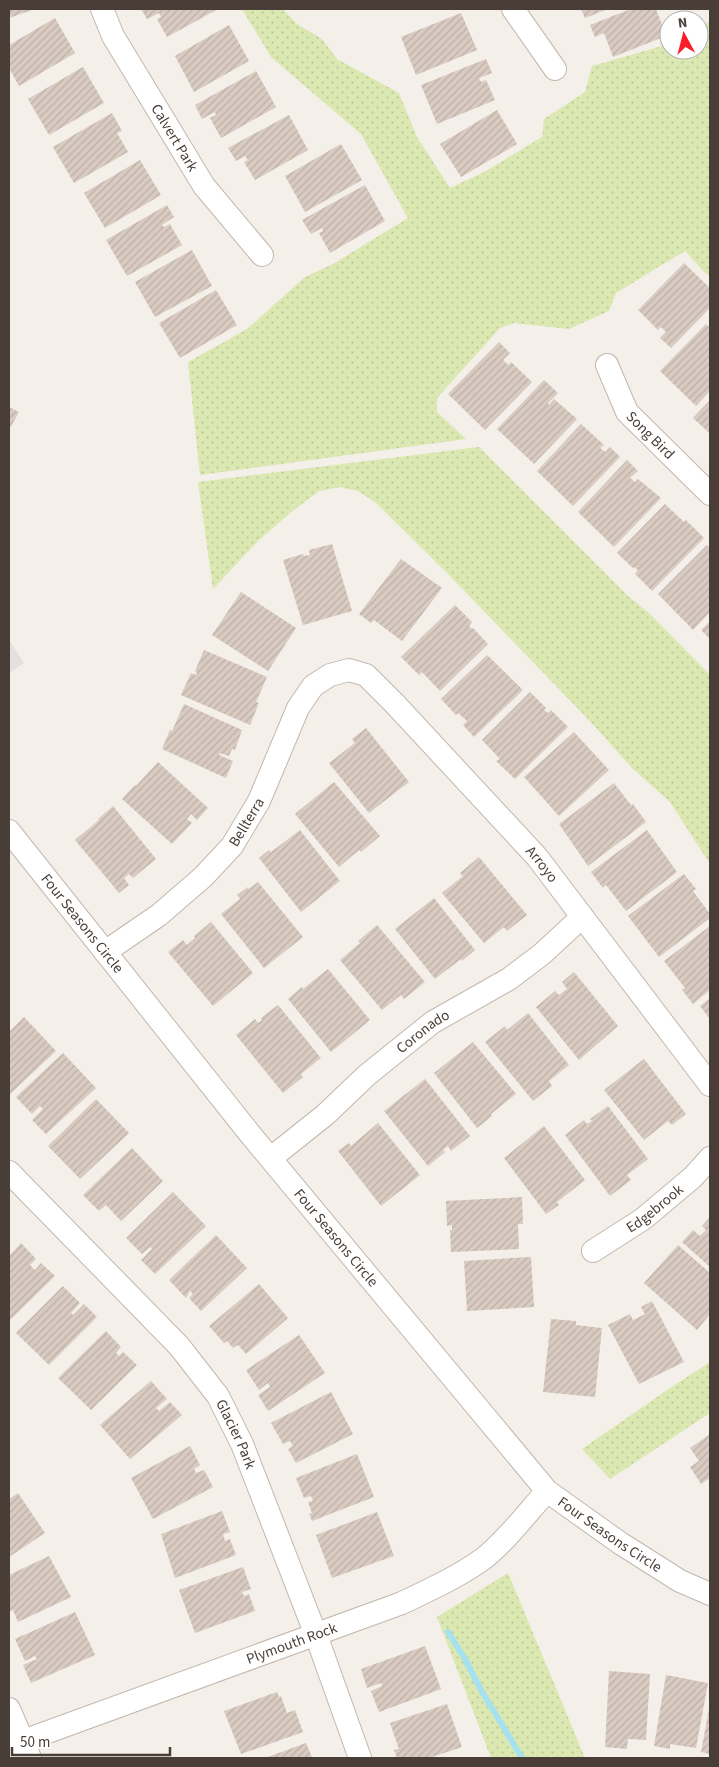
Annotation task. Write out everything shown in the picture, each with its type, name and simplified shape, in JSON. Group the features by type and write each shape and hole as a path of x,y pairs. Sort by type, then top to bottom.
{"street":[{"name":"Calvert Park","path":"102,9 113,36 204,186 262,255"},
{"path":"514,9 555,69"},
{"name":"Song Bird","path":"607,365 627,412 710,494"},
{"name":"Arroyo","path":"350,670 366,675 537,857 710,1085"},
{"name":"Bellterra","path":"105,952 159,915 203,877 232,846 259,800 298,708 314,686 330,675 350,670"},
{"name":"Four Seasons Circle","path":"9,830 271,1158 547,1491 680,1581 710,1594"},
{"name":"Coronado","path":"271,1158 326,1115 368,1075 433,1022 509,979 542,954 582,917"},
{"name":"Edgebrook","path":"594,1251 643,1219 693,1177 710,1158"},
{"name":"Glacier Park","path":"9,1172 179,1346 218,1396 242,1444 316,1635 360,1758"},
{"name":"Plymouth Rock","path":"21,1750 316,1635 402,1604 440,1586 483,1558 547,1491"},
{"path":"9,1709 21,1750"}],"green space":[{"path":"242,9 283,9 297,24 322,39 337,59 399,93 417,137 450,188 486,171 542,137 544,119 585,92 592,66 659,47 659,60 709,60 710,21 710,276 685,251 616,293 609,311 569,329 514,323 500,328 437,398 437,412 466,439 200,475 188,362 247,329 305,277 333,264 408,218 361,134 271,57"},
{"path":"479,447 710,675 710,864 670,802 632,768 587,718 447,573 376,503 358,491 340,487 319,491 257,542 213,589 198,482"},
{"path":"710,1362 710,1413 610,1479 582,1449 670,1388"},
{"path":"508,1573 585,1758 491,1758 437,1617"}],"shaded area":[{"path":"9,640 24,663 9,673"}],"building":[{"path":"9,9 35,9 9,18"},
{"path":"141,9 218,9 167,37 157,19 161,17 159,13 147,19"},
{"path":"581,9 608,9 585,18"},
{"path":"631,9 656,9 659,17 659,39 613,57 604,33 595,37 590,25"},
{"path":"461,13 477,50 416,75 401,37"},
{"path":"55,18 75,53 19,86 9,68 9,45"},
{"path":"229,25 249,61 194,92 175,56"},
{"path":"486,59 492,73 479,78 481,82 486,80 495,100 437,124 421,85"},
{"path":"83,67 104,103 49,135 28,99"},
{"path":"256,71 276,107 221,138 210,118 216,115 215,112 202,119 195,105"},
{"path":"497,110 517,144 461,177 440,144"},
{"path":"112,113 122,131 117,133 128,152 74,183 53,147"},
{"path":"289,115 308,150 255,180 244,162 248,160 245,156 236,161 228,148"},
{"path":"341,144 362,180 305,212 285,176"},
{"path":"140,160 161,195 105,228 84,193"},
{"path":"365,185 385,221 330,253 319,233 323,231 322,228 311,234 302,220"},
{"path":"167,205 174,217 162,225 164,227 170,224 182,245 127,276 106,240"},
{"path":"192,250 212,286 155,317 135,282"},
{"path":"684,263 710,288 710,308 671,348 660,338 666,332 661,327 658,330 638,310"},
{"path":"216,290 237,325 180,358 159,323"},
{"path":"706,324 710,328 710,391 696,406 660,371"},
{"path":"499,342 510,353 503,360 508,365 511,362 532,382 485,430 448,394"},
{"path":"544,380 558,393 548,403 549,405 554,399 577,419 534,464 497,429"},
{"path":"710,400 710,431 708,432 693,418"},
{"path":"9,407 19,412 9,430"},
{"path":"581,424 604,445 600,448 605,452 610,447 620,457 573,506 537,471"},
{"path":"627,460 638,471 630,478 635,482 638,479 661,498 614,547 578,512"},
{"path":"665,504 684,522 686,520 704,538 652,591 635,574 638,570 633,568 617,553"},
{"path":"332,544 352,611 303,625 283,560 303,554 304,556 310,555 309,550"},
{"path":"707,545 710,548 710,612 693,630 658,594"},
{"path":"401,559 442,588 402,641 374,620 371,623 359,614"},
{"path":"241,592 296,628 268,671 212,635"},
{"path":"455,605 472,622 469,626 488,644 440,691 422,672 419,675 401,657"},
{"path":"710,621 710,639 701,630"},
{"path":"204,650 267,677 256,702 259,703 250,725 181,695 191,673 196,675 197,672 195,671"},
{"path":"487,655 523,690 474,737 463,725 467,721 458,713 456,715 441,699"},
{"path":"530,692 546,708 544,710 548,713 551,710 568,727 515,779 496,761 500,759 482,740"},
{"path":"184,704 242,730 235,750 232,749 229,756 220,753 219,755 233,761 226,778 162,749"},
{"path":"366,728 409,782 369,813 329,763 355,743 352,739"},
{"path":"574,732 609,770 559,816 524,777"},
{"path":"158,762 208,808 197,820 191,814 187,819 192,823 172,844 122,799"},
{"path":"334,782 380,836 339,867 295,814"},
{"path":"614,783 646,822 588,866 559,824"},
{"path":"113,806 156,859 133,878 129,874 124,878 129,885 119,893 75,840"},
{"path":"300,830 340,881 301,912 259,858 269,850 271,852"},
{"path":"647,830 677,872 626,911 606,885 603,888 591,872"},
{"path":"479,857 527,915 507,931 504,927 484,943 442,893 463,876 460,873"},
{"path":"684,874 696,889 693,891 710,914 710,918 659,957 628,916"},
{"path":"258,882 303,937 264,968 221,914 240,899 237,895"},
{"path":"434,898 475,950 435,979 395,929"},
{"path":"211,922 253,973 213,1006 168,952 183,940 187,945 195,938 194,936"},
{"path":"377,925 425,982 404,999 401,995 382,1010 340,960"},
{"path":"710,926 710,990 693,1004 682,990 685,988 664,961"},
{"path":"328,969 370,1020 331,1052 288,999"},
{"path":"574,972 618,1026 579,1060 536,1007 555,991 559,995 567,989 562,982"},
{"path":"710,998 710,1019 700,1006"},
{"path":"278,1005 321,1058 301,1074 303,1077 283,1093 236,1035 255,1019 258,1023 262,1020 261,1018"},
{"path":"528,1013 569,1065 549,1081 552,1086 533,1101 485,1042 505,1026 507,1030"},
{"path":"24,1017 56,1051 9,1095 9,1032"},
{"path":"473,1042 516,1094 477,1128 434,1073"},
{"path":"63,1053 96,1088 46,1134 32,1120 43,1109 40,1106 32,1114 16,1097"},
{"path":"644,1059 686,1114 672,1125 668,1121 644,1140 604,1090"},
{"path":"425,1079 470,1136 451,1151 448,1146 443,1150 445,1152 428,1166 384,1111"},
{"path":"96,1099 129,1133 80,1179 48,1146"},
{"path":"608,1106 648,1159 627,1175 631,1180 610,1196 565,1135 584,1120 587,1124 592,1121 590,1119"},
{"path":"378,1123 420,1175 381,1206 338,1151 349,1143 351,1146"},
{"path":"544,1126 585,1180 557,1202 559,1205 546,1214 504,1158"},
{"path":"132,1148 163,1181 121,1221 106,1205 99,1211 83,1195"},
{"path":"173,1192 206,1226 155,1274 141,1260 152,1249 150,1247 142,1254 126,1238"},
{"path":"522,1197 523,1224 518,1224 519,1249 451,1252 450,1230 452,1230 452,1225 447,1226 446,1201"},
{"path":"710,1217 710,1267 682,1242 693,1230 700,1236 706,1230 702,1226"},
{"path":"216,1235 247,1268 201,1311 189,1298 193,1294 190,1291 186,1298 169,1280"},
{"path":"21,1243 36,1259 30,1265 35,1270 41,1263 55,1276 9,1321 9,1256"},
{"path":"678,1245 710,1273 710,1314 697,1330 644,1283"},
{"path":"531,1257 534,1307 467,1311 464,1261"},
{"path":"259,1284 288,1318 246,1354 238,1345 233,1348 227,1341 224,1343 209,1326"},
{"path":"63,1286 80,1303 71,1313 73,1315 84,1304 97,1317 49,1365 16,1333"},
{"path":"652,1301 684,1362 639,1384 608,1325 630,1314 633,1320 645,1314 641,1307"},
{"path":"551,1319 576,1321 576,1325 602,1328 595,1397 543,1392"},
{"path":"106,1331 121,1347 116,1353 119,1356 123,1352 137,1365 91,1410 58,1378"},
{"path":"299,1335 325,1373 268,1411 258,1395 270,1387 268,1383 259,1390 246,1370"},
{"path":"151,1381 167,1399 156,1408 159,1411 170,1402 182,1415 130,1459 100,1425"},
{"path":"331,1392 353,1434 296,1463 288,1449 293,1446 290,1441 283,1444 271,1423"},
{"path":"710,1434 710,1478 701,1484 690,1467 699,1461 690,1448"},
{"path":"190,1446 200,1465 194,1469 196,1473 204,1470 213,1487 153,1519 131,1478"},
{"path":"357,1454 374,1497 312,1521 309,1514 312,1513 308,1502 313,1501 311,1496 304,1498 296,1478"},
{"path":"18,1493 45,1533 9,1557 9,1499"},
{"path":"222,1511 230,1532 223,1534 225,1541 230,1539 236,1555 175,1578 161,1534"},
{"path":"377,1512 394,1556 332,1578 316,1535"},
{"path":"49,1556 71,1597 18,1622 13,1610 9,1612 9,1575"},
{"path":"243,1567 251,1589 242,1592 244,1596 249,1594 255,1611 195,1633 179,1590"},
{"path":"75,1612 95,1655 31,1683 23,1665 37,1659 35,1656 25,1661 15,1639"},
{"path":"425,1646 441,1689 379,1712 371,1691 382,1686 381,1683 367,1688 361,1669"},
{"path":"609,1671 650,1674 646,1740 628,1739 627,1749 605,1747"},
{"path":"666,1675 708,1683 696,1748 670,1744 670,1749 654,1746"},
{"path":"277,1692 279,1697 281,1696 287,1713 295,1710 303,1732 241,1754 224,1711"},
{"path":"447,1704 462,1747 429,1758 397,1758 394,1750 399,1749 390,1723"},
{"path":"710,1709 710,1754 701,1752"},
{"path":"306,1743 312,1757 265,1758"}],"waterway":[{"path":"448,1632 522,1758"}]}
